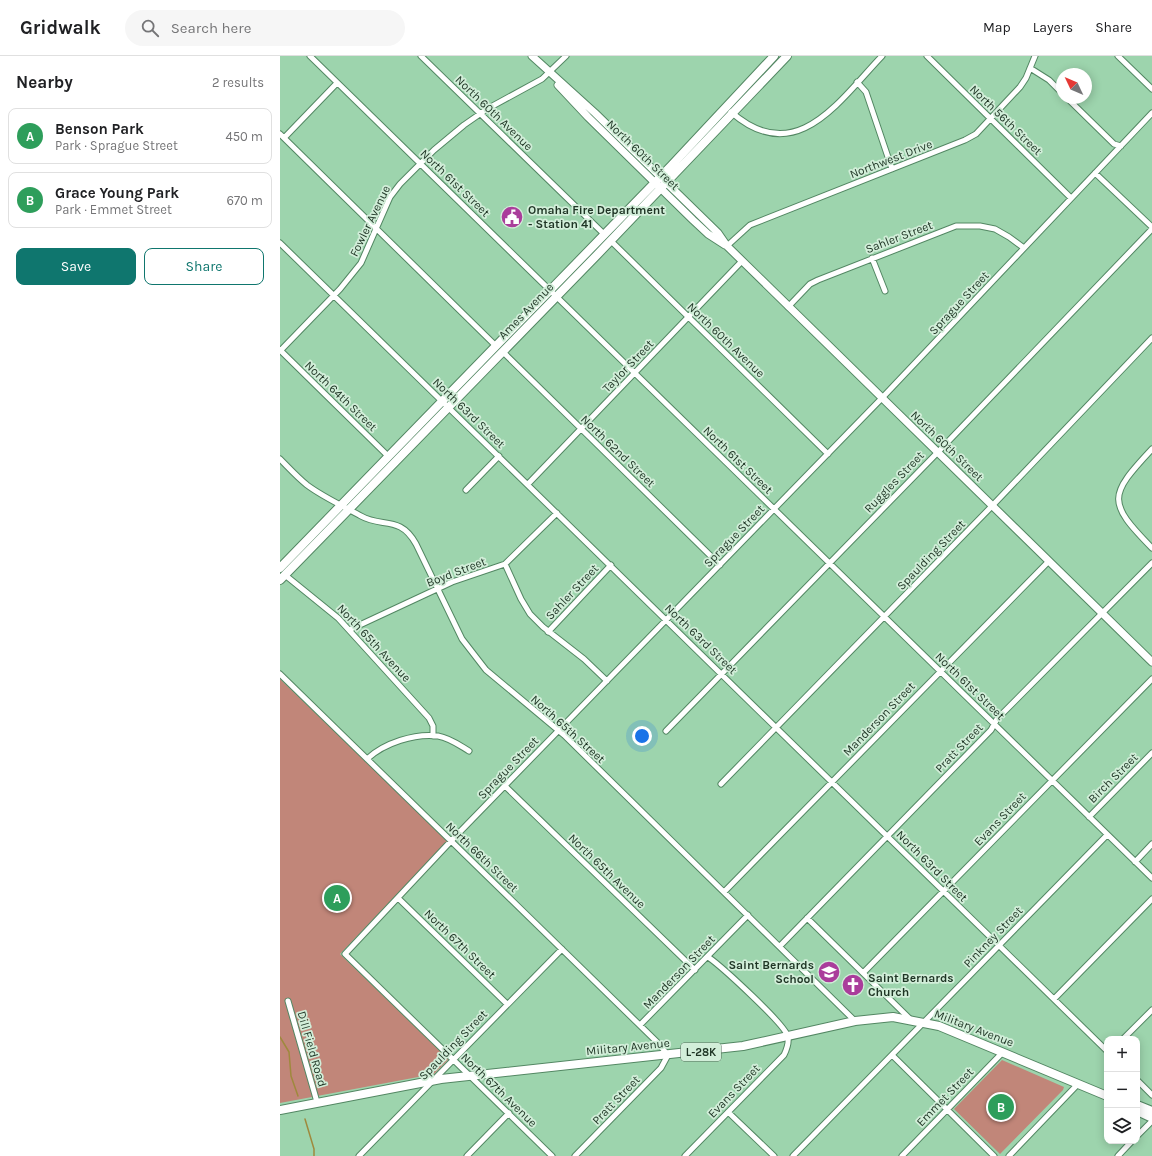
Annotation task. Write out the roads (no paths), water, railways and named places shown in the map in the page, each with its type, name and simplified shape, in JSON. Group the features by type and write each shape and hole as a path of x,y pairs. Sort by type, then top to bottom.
{"main road":[{"name":"North 60th Street","path":"532,56 595,113 708,234 727,246 1152,662"},
{"name":"Ames Avenue","path":"282,574 341,504 496,346 554,293 608,238 661,182 774,56"},
{"name":"Ames Avenue","path":"661,182 732,114 787,56"},
{"name":"Ames Avenue","path":"282,574 350,508 503,352 554,293"},
{"name":"Military Avenue","path":"280,1110 431,1081 743,1046 855,1021 893,1017 924,1022 963,1035 1104,1095"},
{"path":"1140,1106 1152,1112"},
{"path":"1140,1111 1152,1112"}],"street":[{"name":"North 61st Street","path":"310,56 1152,878"},
{"name":"North 60th Avenue","path":"421,56 828,454"},
{"name":"Fowler Avenue","path":"280,351 334,295 361,263 390,198 400,184 420,163 449,136 480,113 539,81 550,73 566,56"},
{"path":"726,108 732,114 757,129 777,133 796,131 820,120 882,56"},
{"name":"North 56th Street","path":"926,56 1071,198"},
{"name":"Northwest Drive","path":"727,246 750,225 971,137 1020,87 1035,56"},
{"path":"1118,56 1152,89"},
{"path":"1030,68 1049,80 1056,87"},
{"path":"857,82 866,92 892,169"},
{"path":"338,83 282,136 496,346"},
{"path":"1073,104 1114,144 1121,146"},
{"name":"Sprague Street","path":"345,954 451,841 828,454 1071,198 1151,117"},
{"path":"1095,173 1152,228"},
{"name":"Sahler Street","path":"788,307 813,282 948,228 963,225 995,229 1010,237 1024,248"},
{"name":"Ruggles Street","path":"666,731 938,452 1152,228"},
{"name":"North 63rd Street","path":"280,243 1104,1048"},
{"path":"872,258 885,291"},
{"name":"Taylor Street","path":"528,484 689,318 742,261"},
{"name":"Spaulding Street","path":"722,784 885,617 1152,338"},
{"name":"North 64th Street","path":"280,351 388,456"},
{"name":"North 62nd Street","path":"503,352 720,565"},
{"path":"1152,450 1127,479 1120,489 1117,497 1118,507 1152,548"},
{"path":"466,490 499,456"},
{"name":"North 65th Street","path":"280,459 306,484 365,518 396,524 410,534 462,639 477,660 495,679 559,731 855,1021"},
{"name":"Boyd Street","path":"349,630 438,588 505,564 557,513"},
{"name":"Manderson Street","path":"724,892 1049,561"},
{"path":"505,564 526,608 536,622 584,659 607,681"},
{"name":"Pratt Street","path":"780,946 991,730 994,724 1024,692 1152,564"},
{"name":"Sahler Street","path":"548,632 611,565"},
{"name":"North 65th Avenue","path":"282,574 330,610 349,630 429,718 433,726 433,736"},
{"name":"North 66th Street","path":"280,674 640,1025 668,1055"},
{"name":"Evans Street","path":"863,973 1152,678"},
{"path":"367,759 375,751 384,747 421,736 433,736 448,739 469,751"},
{"name":"Birch Street","path":"1089,817 1152,753"},
{"name":"North 65th Avenue","path":"505,786 695,970"},
{"name":"Pinkney Street","path":"793,1156 1107,835"},
{"path":"1135,862 1152,844"},
{"name":"North 67th Street","path":"398,898 507,1004"},
{"path":"1054,999 1152,899"},
{"name":"Manderson Street","path":"640,1025 748,915"},
{"path":"807,918 910,1019"},
{"name":"Spaulding Street","path":"359,1156 562,949"},
{"name":"North 67th Avenue","path":"345,954 552,1156"},
{"path":"708,956 778,1023 788,1036"},
{"name":"Dill Field Road","path":"288,1001 317,1102"},
{"path":"1127,1036 1152,1010"},
{"name":"Evans Street","path":"685,1156 784,1055 787,1049 788,1036"},
{"name":"Emmet Street","path":"902,1156 1003,1052"},
{"name":"Pratt Street","path":"575,1156 661,1068 668,1055"},
{"path":"892,1056 994,1156"},
{"path":"1140,1083 1152,1095"},
{"path":"1010,1156 1078,1084"},
{"path":"728,1112 774,1156"},
{"path":"467,1156 509,1113"},
{"path":"1140,1133 1152,1121"},
{"path":"1118,1156 1129,1144"}],"waterway":[{"path":"280,1037 289,1052 291,1076 298,1096"},
{"path":"305,1119 314,1149 314,1156"}],"place":[{"name":"Omaha Fire Department - Station 41","path":"512,217"},
{"name":"Benson Park","path":"337,898"},
{"name":"Saint Bernards School","path":"829,972"},
{"name":"Saint Bernards Church","path":"853,985"},
{"name":"Grace Young Park","path":"1001,1107"}]}
